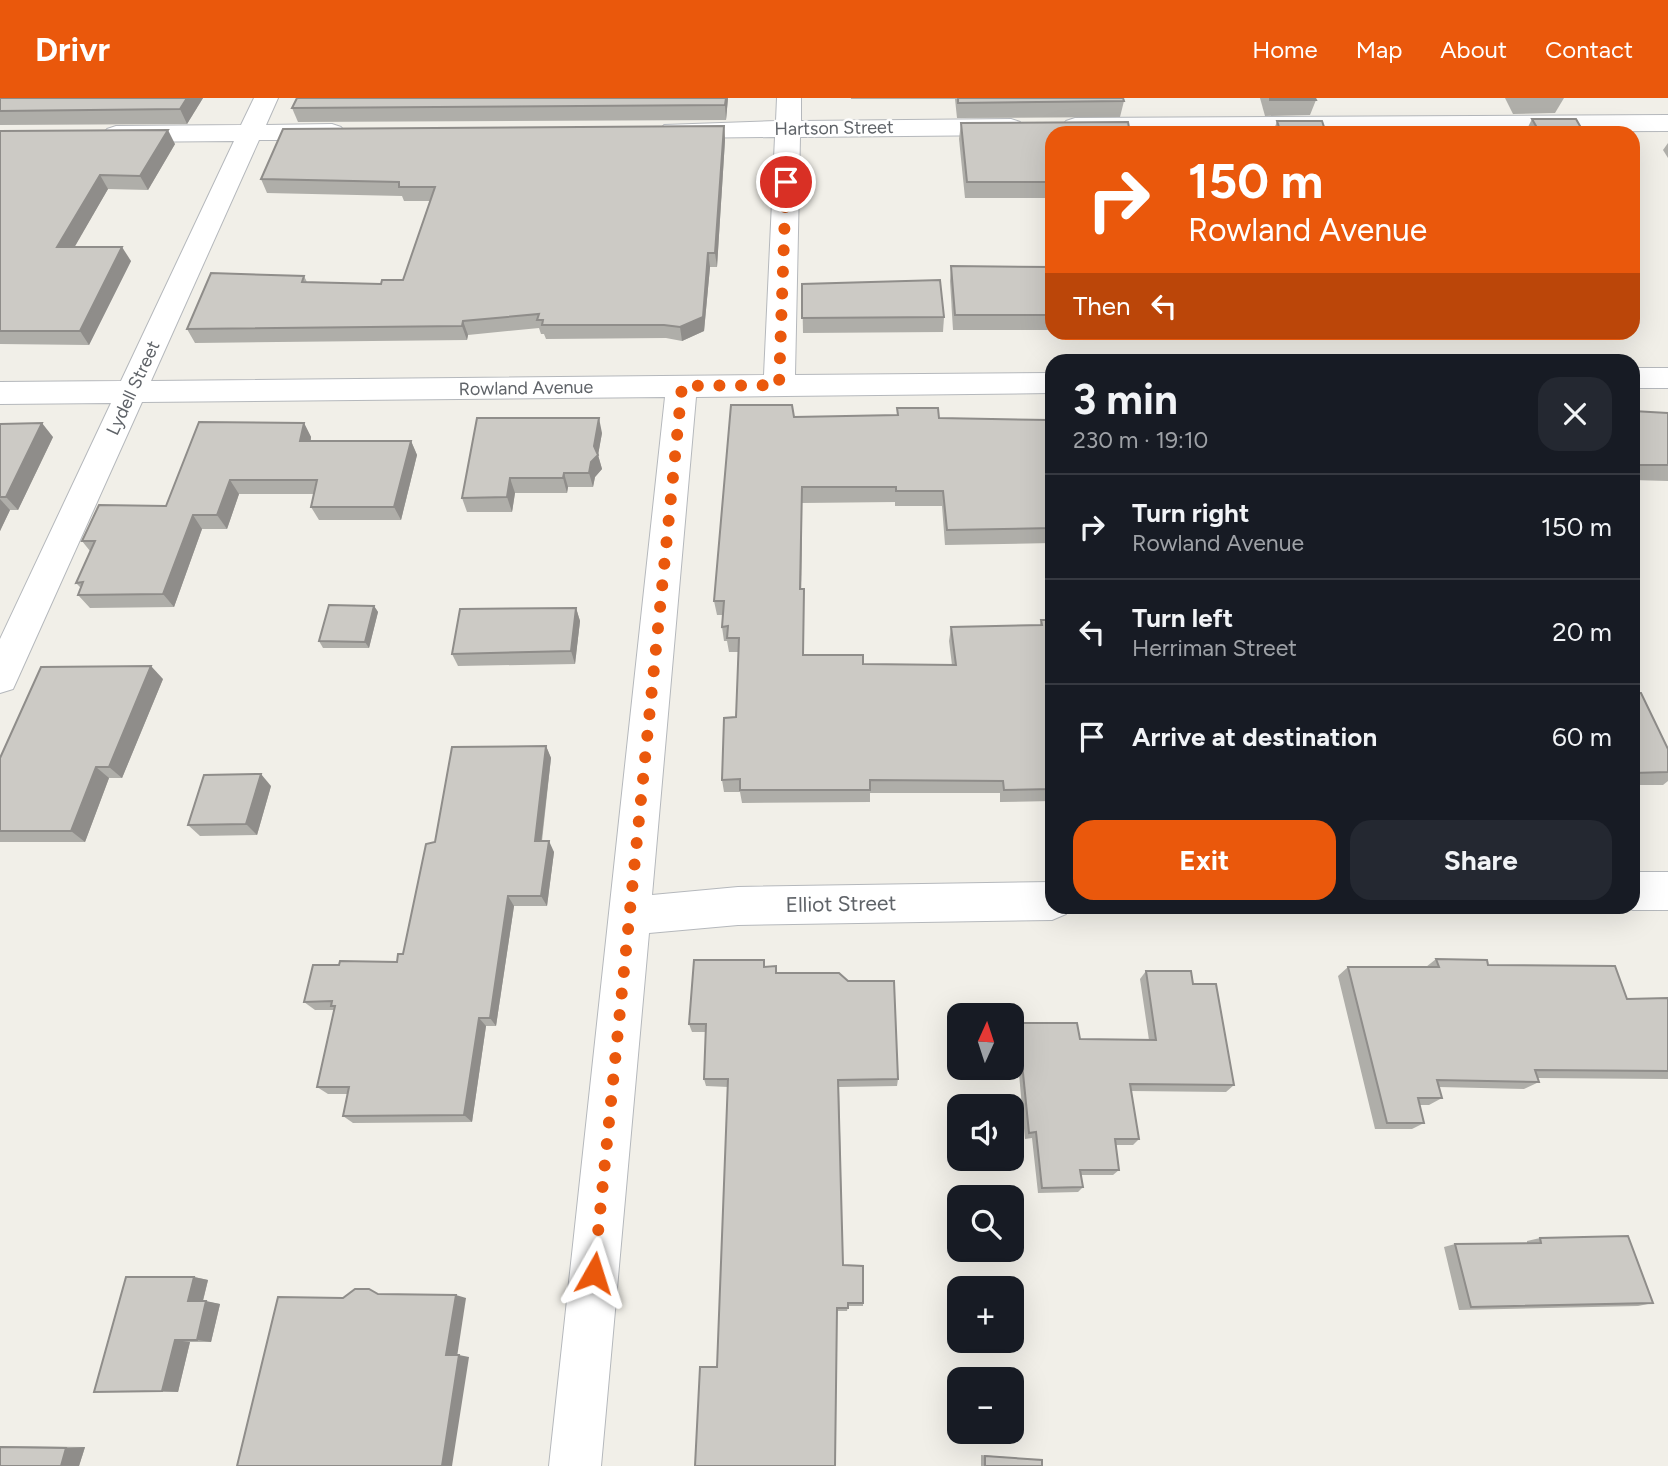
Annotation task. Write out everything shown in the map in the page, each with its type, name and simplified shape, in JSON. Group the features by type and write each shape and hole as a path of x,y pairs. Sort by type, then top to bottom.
{"street":[{"name":"Lydell Street","path":"0,678 266,98"},
{"path":"779,385 789,98"},
{"name":"Hartson Street","path":"650,130 1668,123"},
{"path":"97,134 360,132"},
{"path":"1640,378 1668,377"},
{"name":"Rowland Avenue","path":"0,393 1045,383"},
{"path":"575,1466 682,386"},
{"path":"1640,891 1668,891"},
{"name":"Elliot Street","path":"631,916 738,906 1045,901"}],"building":[{"path":"0,98 187,98 180,109 0,111"},
{"path":"297,98 726,98 725,105 292,108"},
{"path":"958,98 1123,98 1124,101 958,103"},
{"path":"1315,98 1316,100 1270,100"},
{"path":"1532,119 1576,119 1580,126 1536,126"},
{"path":"1277,121 1322,121 1324,126 1279,126"},
{"path":"1128,122 1129,126 1045,126 1045,182 967,182 961,123"},
{"path":"724,126 715,253 708,253 703,317 680,327 542,325 543,320 537,320 539,314 463,321 462,326 187,329 211,273 304,276 302,282 381,284 382,280 403,280 435,187 399,187 399,182 261,179 283,129"},
{"path":"168,130 140,176 100,175 57,247 122,247 80,331 0,331 0,131"},
{"path":"951,266 1045,267 1045,315 955,315"},
{"path":"940,280 944,317 802,318 802,284"},
{"path":"731,405 792,405 794,417 898,415 897,408 938,408 939,418 1045,420 1045,528 947,530 943,491 896,491 896,487 802,487 800,589 804,589 803,655 863,655 863,664 956,665 951,627 1042,625 1041,620 1045,620 1045,789 1004,790 1003,781 870,780 870,790 740,790 740,779 722,780 724,718 736,717 739,638 727,638 728,626 722,627 724,601 714,601"},
{"path":"1640,411 1668,413 1668,465 1640,465"},
{"path":"477,418 599,418 594,446 598,455 591,462 589,473 564,473 563,478 510,478 507,497 462,498"},
{"path":"199,422 304,423 300,441 411,441 394,507 311,507 317,480 230,480 217,515 193,515 163,594 78,595 83,582 76,583 95,541 82,541 99,505 166,506"},
{"path":"42,423 6,497 0,497 0,424"},
{"path":"329,605 374,606 365,642 319,641"},
{"path":"576,608 571,651 452,654 460,609"},
{"path":"151,666 109,767 96,767 71,831 0,831 0,758 41,667"},
{"path":"1640,693 1668,749 1668,772 1640,773"},
{"path":"546,746 535,841 549,841 541,896 508,896 490,1018 479,1018 464,1115 343,1116 349,1087 317,1087 335,1006 331,1006 332,1001 304,1002 313,965 339,965 340,961 397,962 398,954 403,954 426,844 435,842 452,747"},
{"path":"261,774 246,824 188,825 204,775"},
{"path":"1436,959 1487,960 1488,965 1615,966 1627,999 1668,998 1668,1071 1535,1070 1539,1082 1437,1080 1442,1098 1418,1098 1424,1123 1387,1123 1348,967 1439,967"},
{"path":"694,960 764,960 764,967 776,966 776,973 839,973 848,981 894,981 898,1079 838,1080 843,1265 863,1266 863,1303 848,1303 848,1308 837,1308 835,1466 695,1466 700,1367 717,1367 728,1079 704,1079 706,1024 689,1024"},
{"path":"1146,971 1191,971 1193,984 1216,984 1234,1085 1130,1084 1139,1139 1115,1139 1119,1170 1080,1170 1083,1187 1042,1188 1036,1132 1029,1133 1024,1080 1024,1023 1077,1023 1080,1039 1156,1040"},
{"path":"1628,1236 1653,1303 1471,1307 1455,1244 1541,1243 1540,1238"},
{"path":"126,1277 194,1277 188,1301 206,1301 197,1340 175,1340 162,1391 94,1392"},
{"path":"355,1289 369,1289 378,1294 456,1295 446,1355 459,1355 442,1466 237,1466 278,1297 343,1298"},
{"path":"0,1447 66,1448 61,1466 0,1466"},
{"path":"985,1456 1042,1460 1042,1466 985,1466"}],"route":[{"path":"594,1273 682,386 779,385 786,182"}]}
